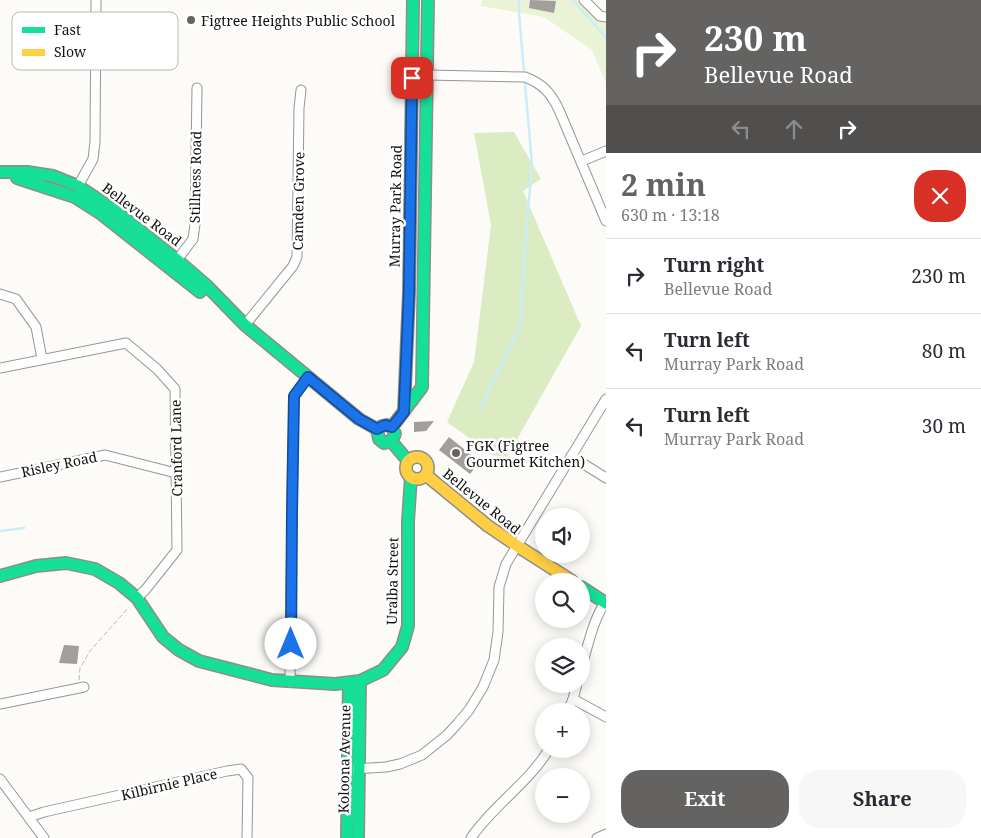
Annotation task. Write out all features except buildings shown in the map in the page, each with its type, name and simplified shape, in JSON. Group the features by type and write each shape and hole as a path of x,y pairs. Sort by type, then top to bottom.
{"street":[{"name":"Murray Park Road","path":"404,412 409,292 413,0"},
{"path":"392,427 422,387 428,0"},
{"path":"584,0 600,16 606,17"},
{"path":"78,186 93,159 95,142 96,70"},
{"path":"427,75 525,77 537,82 546,89 554,99 606,221"},
{"name":"Stillness Road","path":"177,260 193,239 195,224 197,88"},
{"name":"Camden Grove","path":"243,322 292,266 297,257 299,108 301,90"},
{"path":"582,162 606,151"},
{"name":"Bellevue Road","path":"3,172 26,172 53,176 78,186 114,210 177,260 206,285 243,322 308,377 359,419 377,429"},
{"name":"Bellevue Road","path":"3,172 75,197 100,213 227,313 243,322"},
{"path":"409,292 423,293"},
{"path":"0,294 16,299 36,327 42,359"},
{"name":"Cranford Lane","path":"0,368 126,342 157,369 175,389 177,550 137,598"},
{"path":"290,682 294,396 308,377"},
{"path":"353,769 386,767 400,764 422,755 447,735 469,710 483,687 494,660 498,632 499,587 506,564 606,399"},
{"path":"385,425 392,427 395,434 391,441 387,443 378,439 377,429 385,425"},
{"path":"391,441 408,461"},
{"name":"Risley Road","path":"0,477 104,455 176,474"},
{"path":"414,456 422,458 427,464 428,471 426,475 419,479 411,477 405,468 408,461 414,456"},
{"path":"571,456 606,478"},
{"name":"Bellevue Road","path":"426,475 437,482 486,525 516,547 559,573"},
{"name":"Uralba Street","path":"0,576 36,566 66,563 95,569 119,583 137,598 163,637 179,650 199,661 272,680 335,684 355,682 383,670 402,647 408,626 408,521 411,477"},
{"path":"589,638 597,615 605,603 590,593"},
{"name":"Koloona Avenue","path":"347,838 353,769 355,682"},
{"path":"0,704 80,688"},
{"path":"571,703 575,693"},
{"path":"573,699 606,717"},
{"path":"471,838 480,824 523,781 543,758"},
{"name":"Kilbirnie Place","path":"29,817 44,812 241,769 248,778 247,838"},
{"name":"Koloona Avenue","path":"353,769 358,838"},
{"path":"0,779 44,838"},
{"path":"597,838 606,834"}],"path":[{"path":"80,688 80,668 90,651 137,598"}],"green space":[{"path":"482,0 584,0 606,17 606,83 592,50 544,17 481,6"},
{"path":"514,132 541,179 523,191 581,326 507,457 493,455 447,422 474,362 491,225 474,133"}],"waterway":[{"path":"519,0 524,71"},
{"path":"573,0 606,38"},
{"path":"480,409 520,326 532,164 525,84"},
{"path":"0,531 24,528"}],"traffic: fast":[{"path":"404,411 409,292 413,0"},
{"path":"392,427 422,387 428,0"},
{"path":"0,172 27,172 53,176 78,186 114,210 206,285 245,325 359,419 377,429"},
{"path":"17,178 75,197 100,213 200,292"},
{"path":"387,425 392,427 395,434 391,441 384,443 379,439 377,429 387,425"},
{"path":"391,441 408,461"},
{"path":"0,576 36,566 66,563 95,569 119,583 137,598 163,637 179,650 199,661 272,680 335,684 360,681 383,670 402,647 408,626 408,521 411,477"},
{"path":"590,593 606,603"},
{"path":"358,838 360,681"},
{"path":"347,838 349,683"}],"traffic: slow":[{"path":"417,457 425,460 428,468 425,476 417,479 409,476 406,468 409,460 417,457"},
{"path":"426,475 488,526 560,573"}],"place":[{"name":"Figtree Heights Public School","path":"191,20"},
{"name":"FGK (Figtree Gourmet Kitchen)","path":"456,453"}],"route":[{"path":"291,644 294,396 308,377 359,419 377,429 385,425 392,427 404,412 409,292 412,78"}]}
